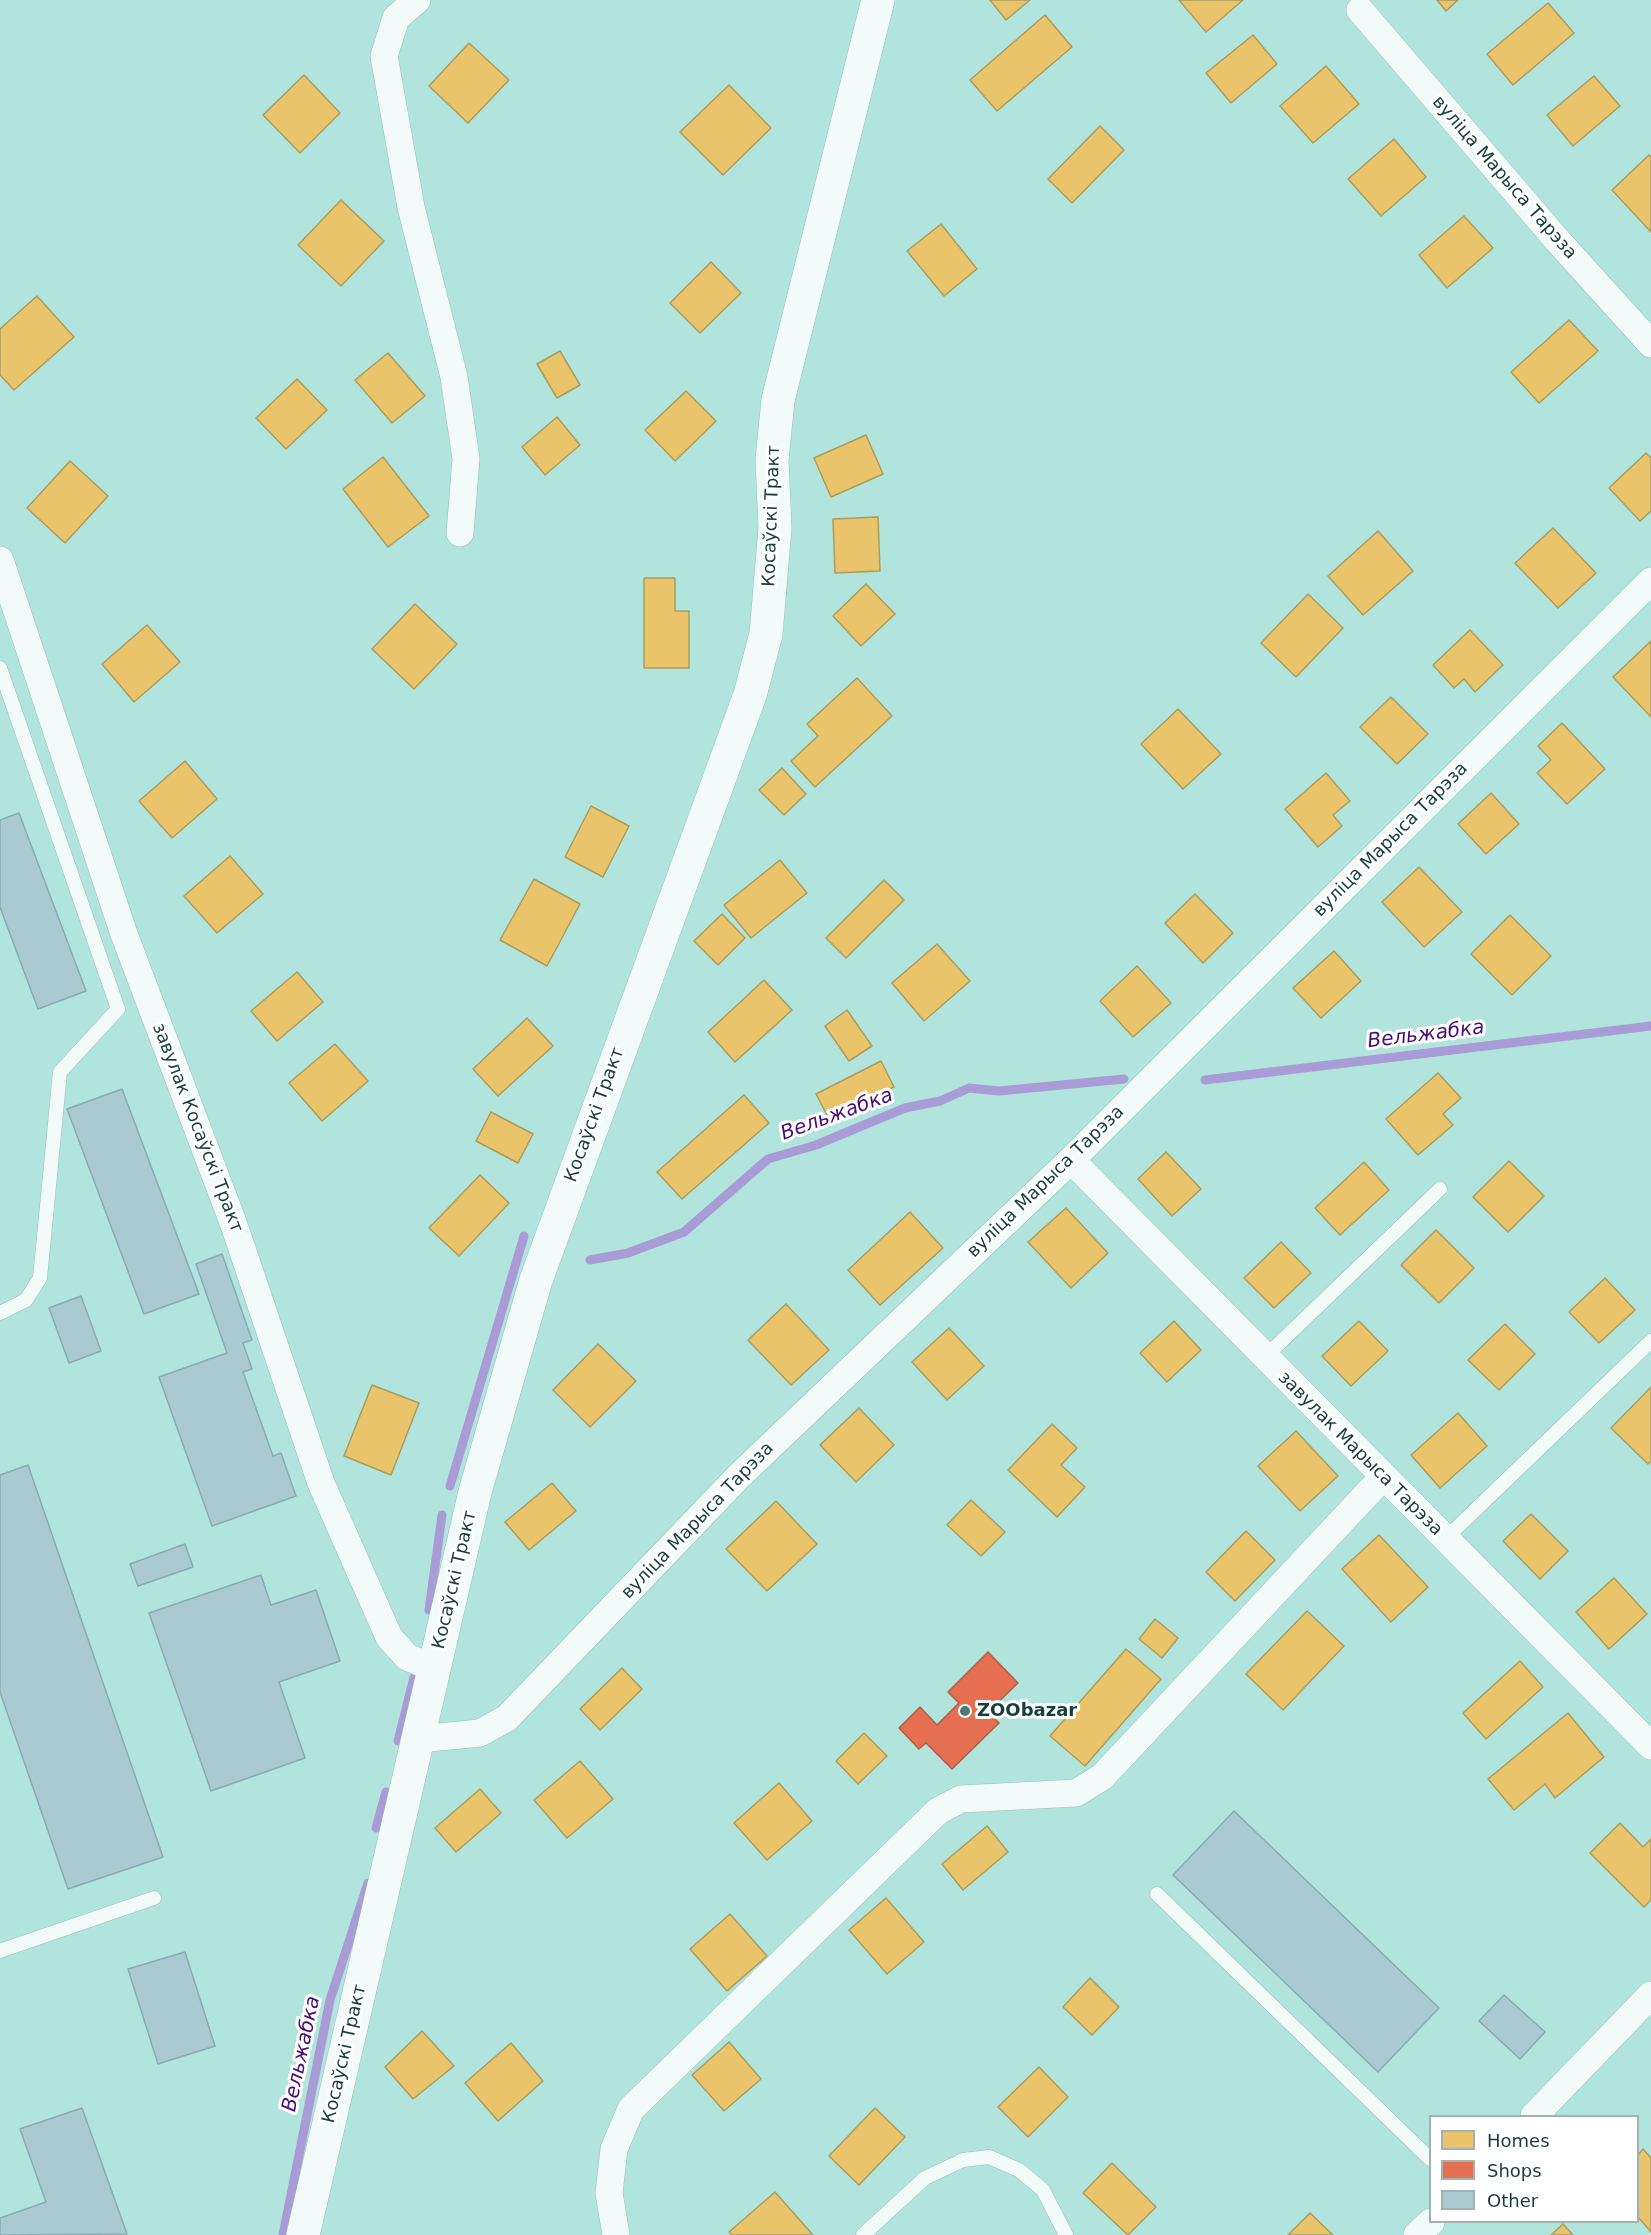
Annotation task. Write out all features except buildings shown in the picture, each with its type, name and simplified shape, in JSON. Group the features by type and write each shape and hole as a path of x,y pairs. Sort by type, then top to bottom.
{"main road":[{"name":"Косаўскі Тракт","path":"303,2235 436,1669 475,1492 536,1280 750,695 766,634 775,528 772,460 778,400 878,0"}],"street":[{"path":"417,0 396,18 384,56 411,207 454,377 466,459 460,533"},
{"name":"вуліца Марыса Тарэза","path":"1360,10 1558,241 1651,344"},
{"name":"завулак Косаўскі Тракт","path":"0,560 124,934 234,1225 321,1483 389,1637 407,1657 436,1669"},
{"name":"вуліца Марыса Тарэза","path":"419,1739 480,1733 507,1718 739,1476 1071,1160 1651,581"},
{"name":"завулак Марыса Тарэза","path":"1071,1160 1444,1540 1651,1746"},
{"path":"615,2235 609,2193 614,2149 632,2109 938,1812 961,1799 1076,1793 1102,1777 1383,1478"},
{"path":"1535,2115 1651,1995"},
{"path":"1418,2235 1430,2223"}],"lane":[{"path":"0,668 118,1009 60,1072 40,1278 26,1300 0,1313"},
{"path":"1265,1357 1440,1189"},
{"path":"1444,1540 1651,1341"},
{"path":"1157,1894 1429,2157"},
{"path":"0,1951 154,1898"},
{"path":"863,2235 925,2178 963,2160 988,2157 1019,2170 1043,2190 1066,2235"}],"waterway":[{"name":"Вельжабка","path":"1205,1080 1651,1026"},
{"name":"Вельжабка","path":"590,1260 628,1253 684,1232 768,1159 816,1145 905,1108 940,1101 969,1088 999,1091 1124,1079"},
{"name":"Вельжабка","path":"450,1486 524,1236"},
{"name":"Вельжабка","path":"429,1610 442,1515"},
{"name":"Вельжабка","path":"398,1741 414,1677"},
{"name":"Вельжабка","path":"376,1828 386,1792"},
{"name":"Вельжабка","path":"283,2235 330,2000 368,1883"}],"place":[{"name":"ZOObazar","path":"965,1711"}]}
